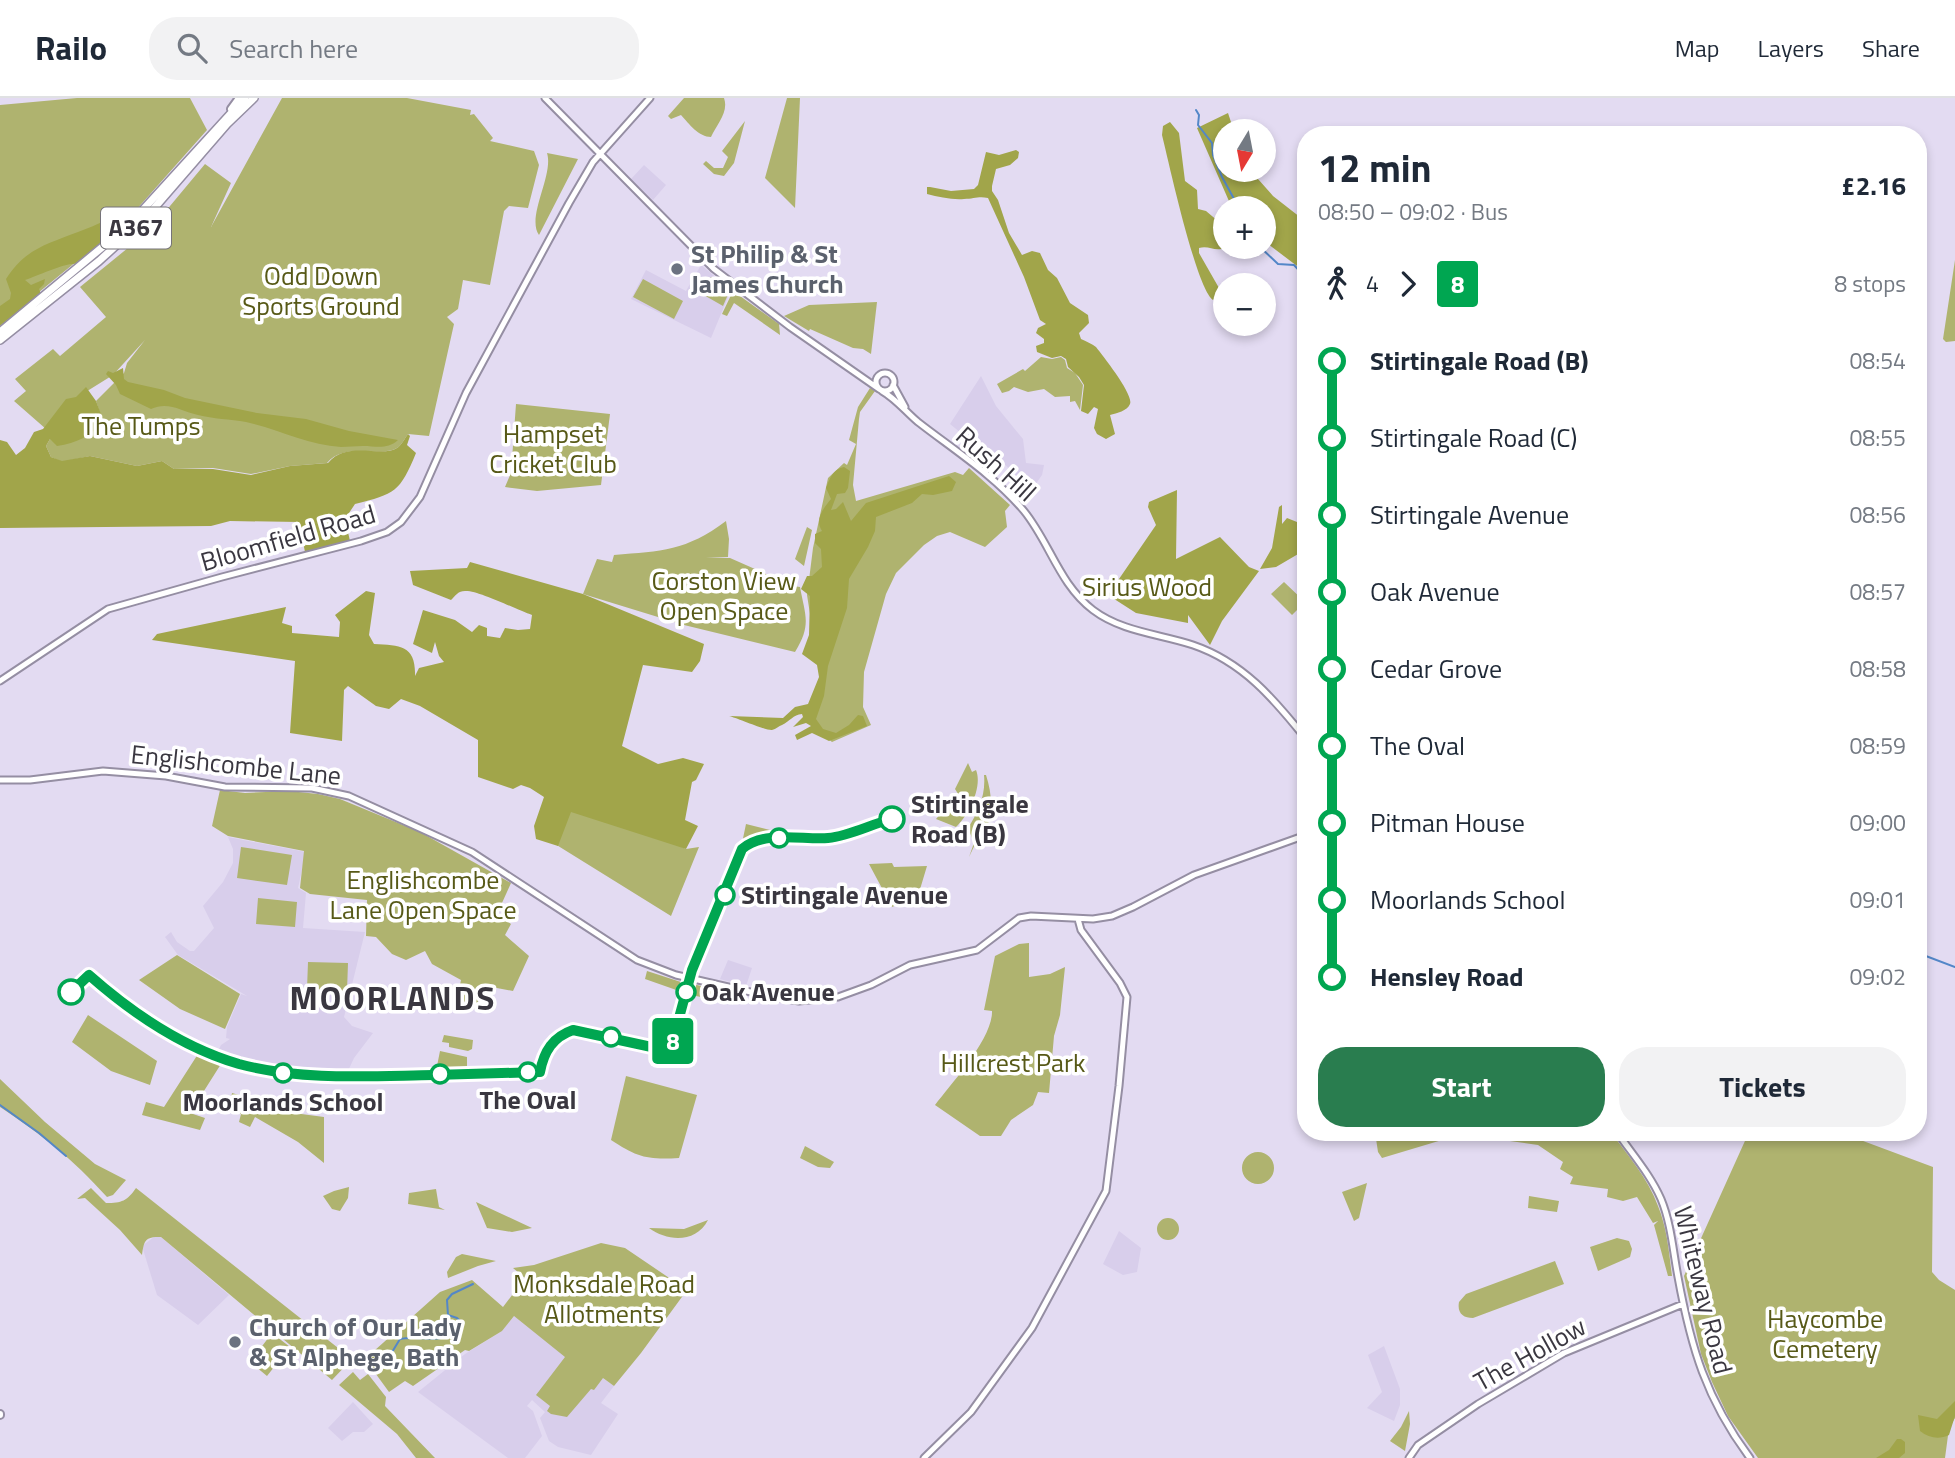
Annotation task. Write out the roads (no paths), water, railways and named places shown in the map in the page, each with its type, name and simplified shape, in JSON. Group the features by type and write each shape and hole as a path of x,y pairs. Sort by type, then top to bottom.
{"main road":[{"path":"228,113 239,98"},
{"name":"A367","path":"0,340 108,248 228,113 245,98"},
{"name":"A367","path":"0,332 143,221 227,124 254,98"}],"street":[{"path":"545,98 714,269 790,327 855,371 876,379 881,390 888,391 894,385 893,378 887,373 880,374 876,379"},
{"name":"Bloomfield Road","path":"0,681 108,609 361,541 387,532 401,522 420,497 466,393 546,242 600,154 650,98"},
{"name":"Rush Hill","path":"855,371 1003,490 1025,513 1061,576 1074,593 1091,608 1122,626 1192,645 1232,664 1269,695 1297,728"},
{"name":"Rush Hill","path":"894,385 913,417"},
{"name":"Englishcombe Lane","path":"0,780 30,780 103,771 166,776 225,787 312,788 349,796 409,821 472,852 637,960 676,975 784,999 838,997 872,985 910,965 968,954 987,944 1019,918 1031,916 1078,919 1112,916 1194,875 1297,838"},
{"path":"924,1458 971,1412 1032,1328 1106,1191 1127,997 1125,990 1080,930 1078,919"},
{"name":"Whiteway Road","path":"1624,1141 1661,1199 1669,1226 1692,1347 1704,1380 1723,1418 1750,1458"},
{"name":"The Hollow","path":"1409,1458 1418,1445 1549,1360 1683,1304"}],"waterway":[{"path":"1196,110 1199,115 1198,125 1212,143 1213,155 1232,196"},
{"path":"1273,259 1278,264 1294,265 1297,268"},
{"path":"1927,956 1955,967"},
{"path":"0,1105 66,1156"},
{"path":"377,1366 386,1362 400,1339 443,1338 457,1331 462,1323 448,1315 447,1300 452,1294 473,1284"}],"place":[{"name":"St Philip & St James Church","path":"677,269"},
{"name":"Stirtingale Road (B)","path":"892,819"},
{"name":"Stirtingale Avenue","path":"725,895"},
{"name":"Oak Avenue","path":"686,992"},
{"name":"The Oval","path":"528,1072"},
{"name":"Moorlands School","path":"283,1073"},
{"name":"Church of Our Lady & St Alphege, Bath","path":"235,1342"}],"district":[{"name":"MOORLANDS","path":"393,998"}],"park label":[{"name":"Odd Down Sports Ground","path":"321,291"},
{"name":"The Tumps","path":"141,426"},
{"name":"Hampset Cricket Club","path":"553,449"},
{"name":"Sirius Wood","path":"1147,587"},
{"name":"Corston View Open Space","path":"724,596"},
{"name":"Englishcombe Lane Open Space","path":"423,895"},
{"name":"Hillcrest Park","path":"1013,1063"},
{"name":"Monksdale Road Allotments","path":"604,1299"},
{"name":"Haycombe Cemetery","path":"1825,1334"}]}
